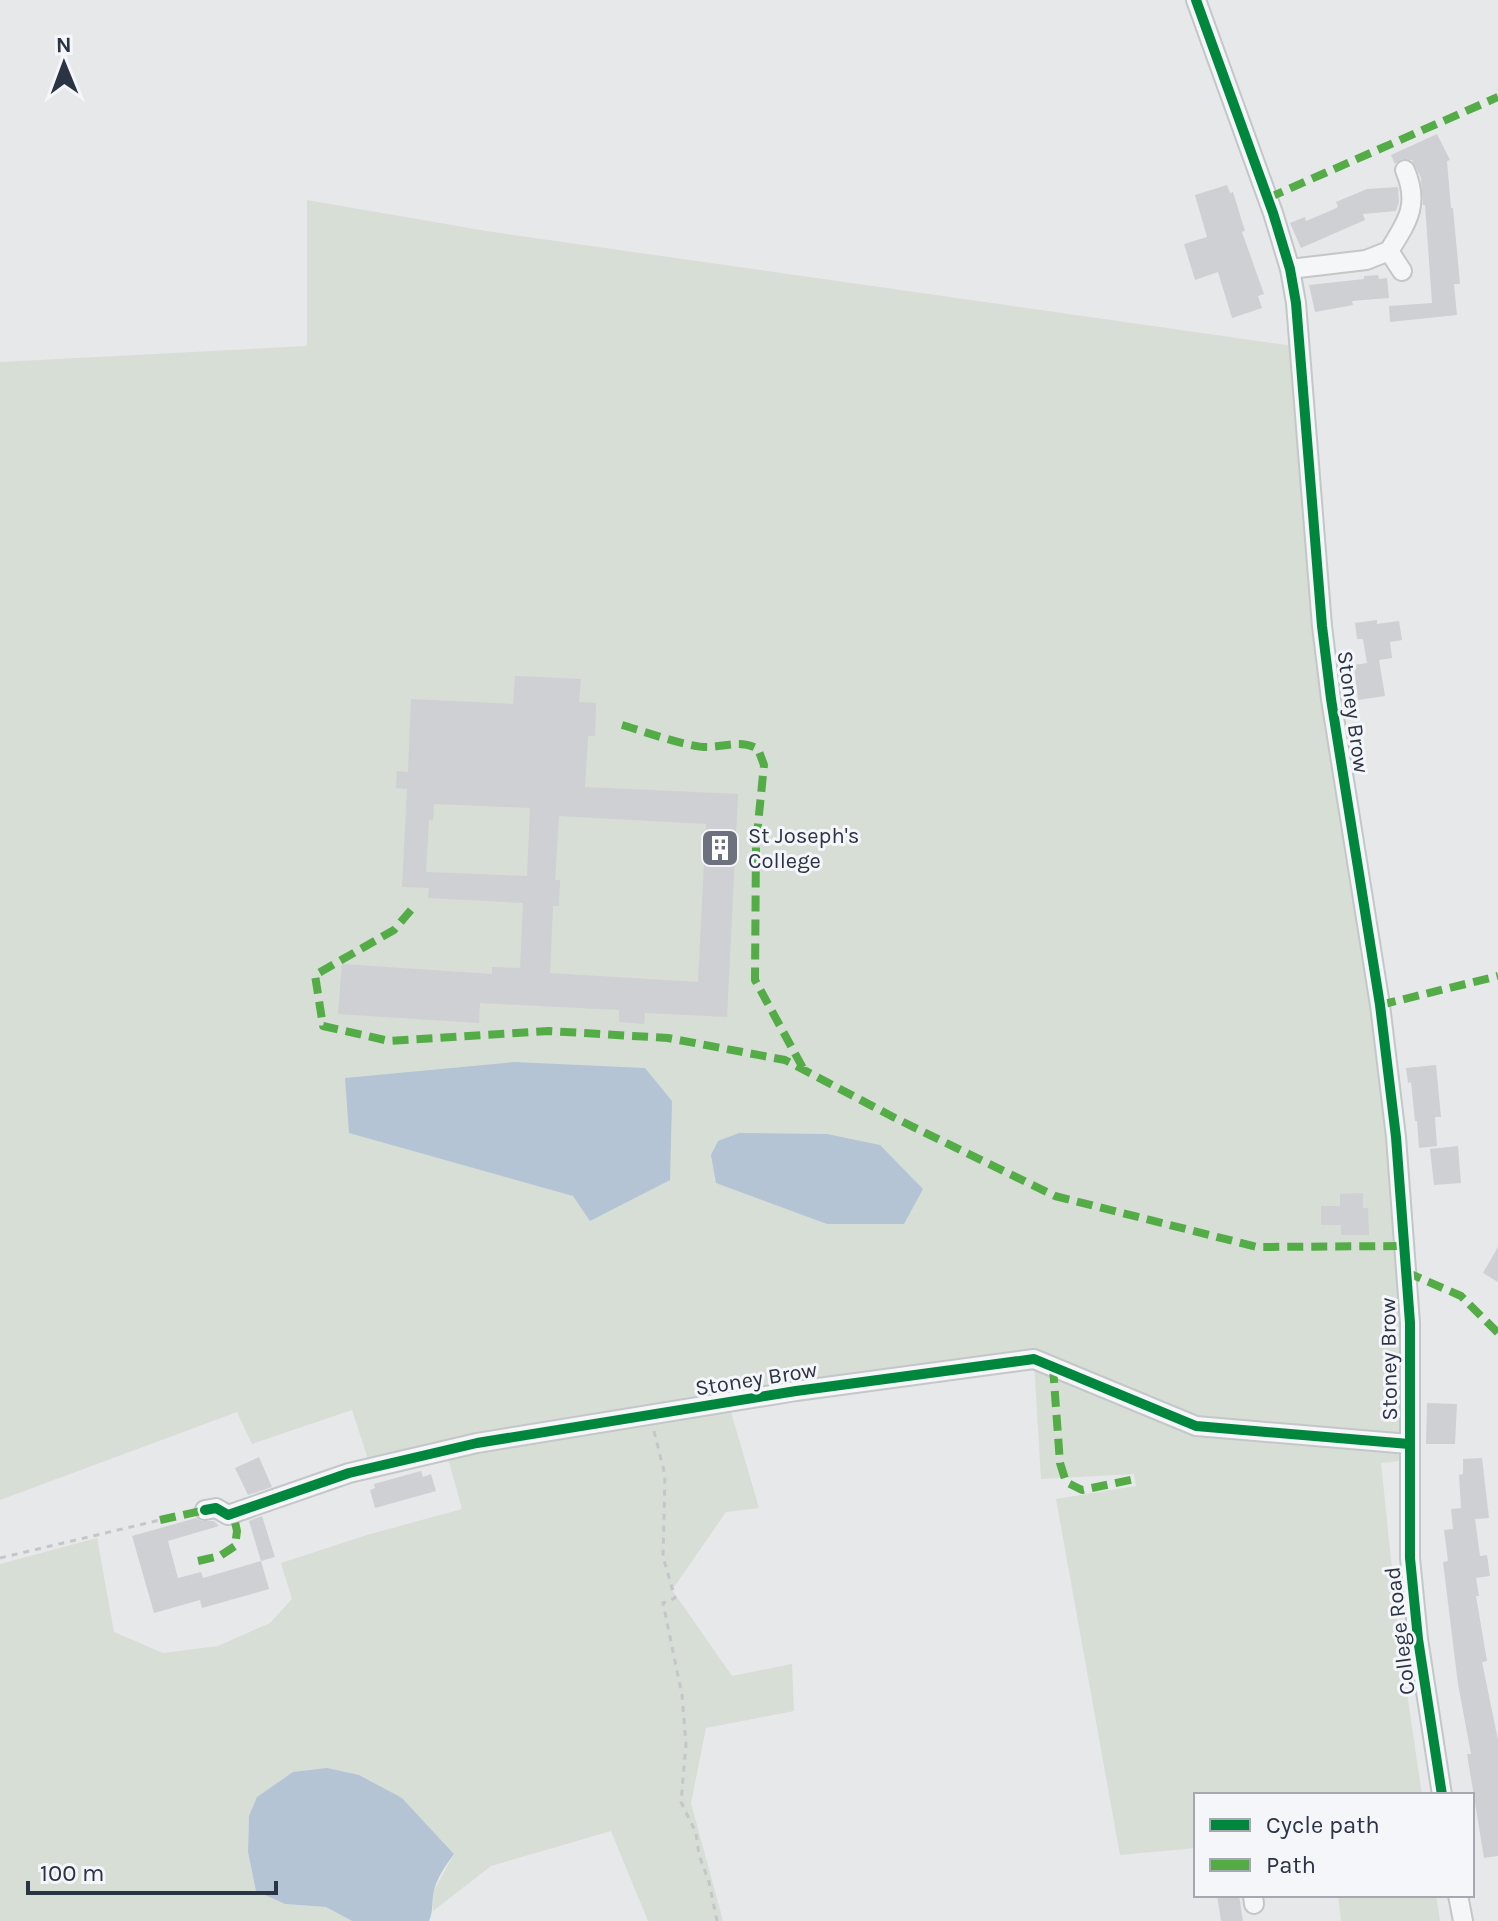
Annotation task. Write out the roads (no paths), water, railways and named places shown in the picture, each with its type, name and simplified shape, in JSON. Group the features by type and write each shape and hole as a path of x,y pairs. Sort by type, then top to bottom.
{"street":[{"name":"Stoney Brow","path":"205,1510 216,1508 228,1515 349,1473 477,1443 796,1391 1034,1359 1196,1426 1409,1452 1410,1323 1396,1137 1380,1005 1331,699 1300,336 1290,269 1273,213 1196,0"},
{"path":"1290,269 1366,260 1389,251 1412,214 1405,170"},
{"path":"1389,251 1402,271"},
{"name":"College Road","path":"1409,1452 1410,1558 1418,1639 1442,1793"},
{"path":"1458,1897 1463,1921"}],"water":[{"path":"514,1062 645,1068 672,1101 670,1180 590,1221 573,1196 349,1133 345,1078"},
{"path":"739,1133 827,1134 880,1145 923,1189 904,1224 827,1224 716,1183 711,1155 718,1141"},
{"path":"327,1768 359,1775 402,1798 454,1854 436,1884 429,1921 352,1921 326,1907 285,1904 256,1891 248,1852 249,1816 257,1797 293,1772"}],"place":[{"name":"St Joseph's College","path":"720,848"}]}
